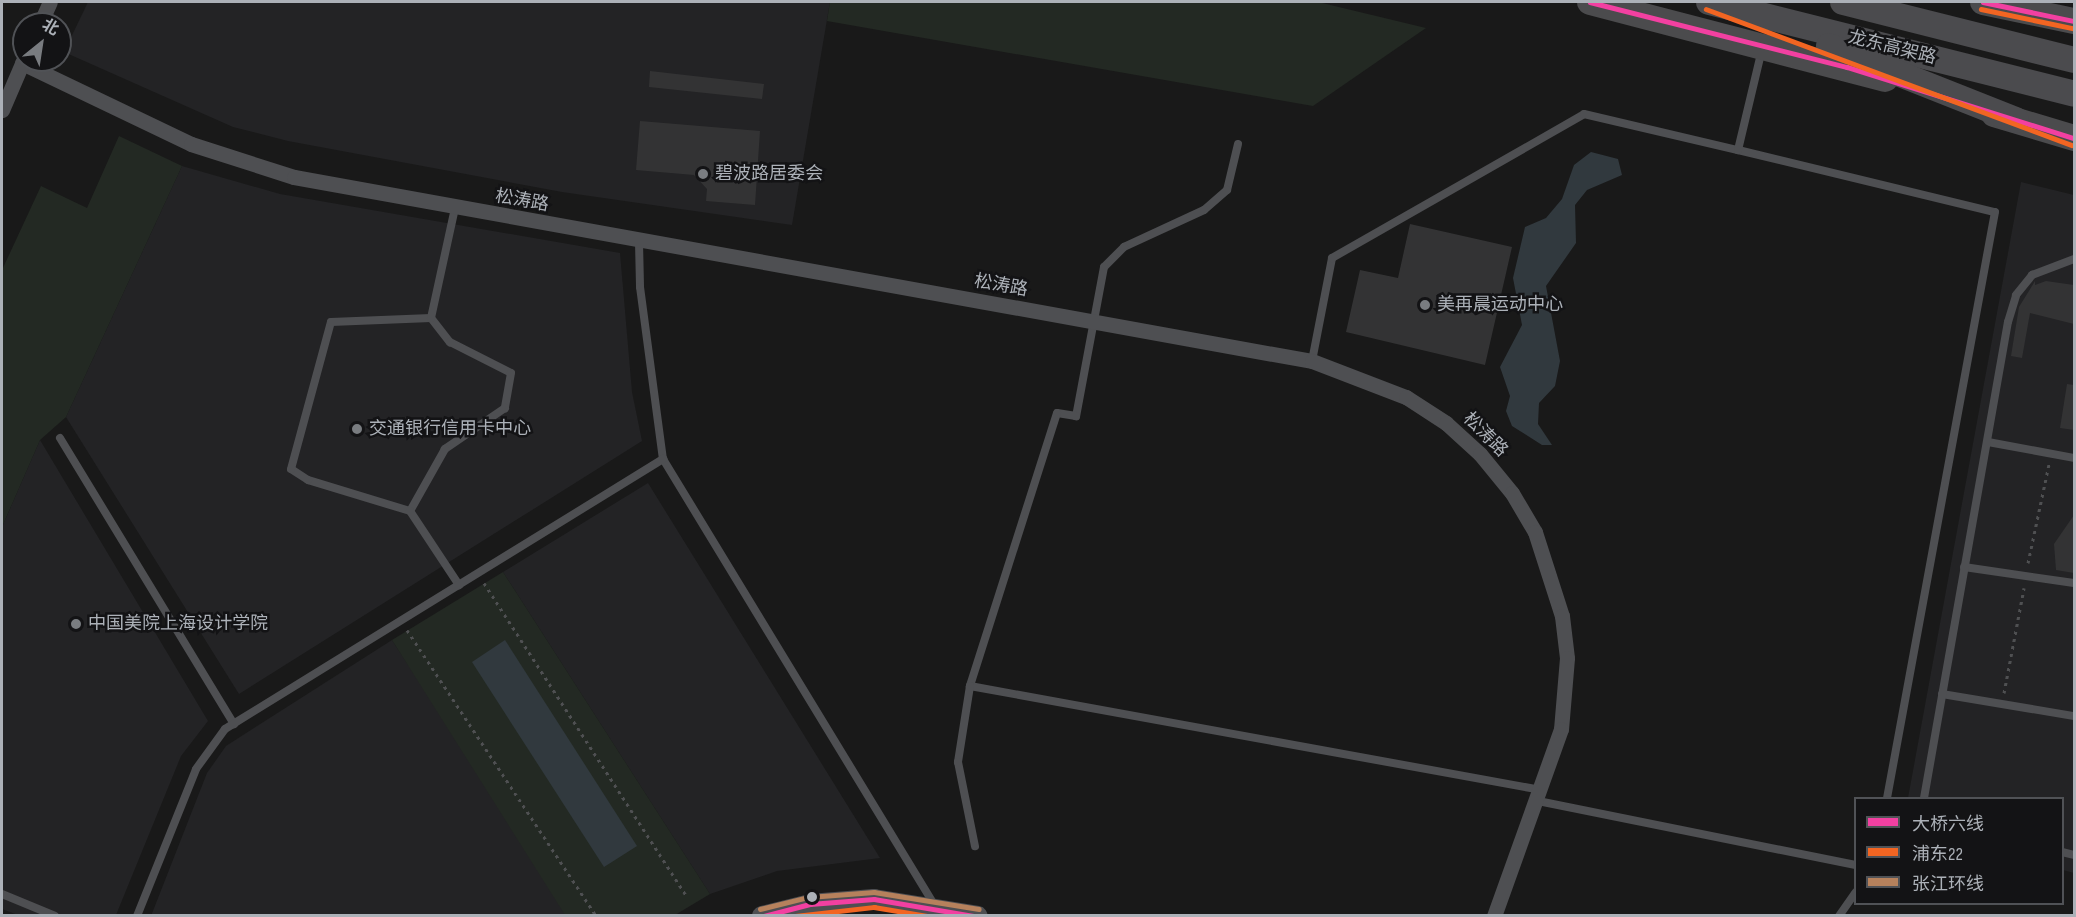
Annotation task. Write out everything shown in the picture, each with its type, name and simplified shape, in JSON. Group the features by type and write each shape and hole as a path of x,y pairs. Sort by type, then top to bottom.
{"highway":[{"name":"龙东高架路","path":"1709,2 2064,91"},
{"name":"龙东高架路","path":"1843,2 2067,58"},
{"path":"1896,2 2024,47"},
{"path":"1734,8 2016,120"}],"main road":[{"path":"1590,2 1763,45 2074,138"},
{"path":"1983,2 2074,21"}],"street":[{"path":"2,110 18,72"},
{"name":"松涛路","path":"46,72 222,157 331,186 1312,361 1406,397 1446,423 1480,454 1535,532 1551,573 1567,658 1561,729 1540,796 1494,915"},
{"path":"762,915 841,900 935,906 966,914"}],"lane":[{"path":"1738,150 1763,45"},
{"path":"1312,361 1332,258 1584,114 1995,212 1887,797"},
{"path":"975,846 958,762 970,686 1057,413 1076,416 1091,322 1104,267 1124,247 1204,210 1227,190 1238,144"},
{"path":"430,318 455,208"},
{"path":"639,242 642,298 663,459 935,906"},
{"path":"1924,797 1964,567 2016,295 2032,275 2074,259"},
{"path":"430,318 331,322 291,470 308,480 410,511 459,585"},
{"path":"410,511 445,448 504,408 511,373 450,342 430,318"},
{"path":"60,438 234,724"},
{"path":"1988,442 2074,458"},
{"path":"137,915 196,769 208,748 234,724 663,459"},
{"path":"1964,567 2074,583"},
{"path":"970,686 1540,796 1854,866"},
{"path":"1942,694 2074,716"},
{"path":"2,894 55,915"},
{"path":"1839,915 1854,895"}],"path":[{"path":"478,574 687,897"},
{"path":"401,621 596,915"}],"shaded area":[{"path":"88,2 830,2 792,225 562,192 288,141 233,127 72,56 72,35"},
{"path":"830,2 1318,2 1426,28 1313,106 827,21"},
{"path":"119,136 182,166 66,417 40,440 2,527 2,270 41,186 87,208"},
{"path":"1591,152 1618,159 1622,175 1587,190 1575,205 1576,243 1546,286 1560,361 1555,386 1539,403 1538,424 1552,445 1542,445 1512,426 1506,411 1510,396 1500,367 1522,325 1513,278 1525,227 1546,218 1562,199 1574,165"},
{"name":"交通银行信用卡中心","path":"182,166 280,194 620,253 632,392 642,441 239,694 66,417"},
{"path":"2021,182 2074,195 2074,873 2064,870 2064,797 1908,797"},
{"name":"中国美院上海设计学院","path":"40,440 208,721 181,756 116,915 18,915 2,909 2,527"},
{"path":"648,483 880,858 777,871 710,894 503,572"},
{"path":"503,572 710,894 675,915 565,915 392,640"},
{"path":"392,640 571,915 151,916 207,773 226,746"},
{"path":"505,640 637,846 604,867 472,662"}],"building":[{"path":"650,71 764,84 762,99 649,87"},
{"path":"640,121 760,131 755,205 706,201 707,189 694,175 636,170"},
{"name":"美再晨运动中心","path":"1410,224 1512,247 1485,365 1346,332 1360,270 1398,278"},
{"path":"2035,281 2035,285 2046,281 2074,285 2074,324 2030,313 2022,358 2011,356 2019,307"},
{"path":"2067,384 2074,385 2074,430 2060,428"},
{"path":"2074,515 2074,573 2056,570 2054,544"}],"transit line":[{"name":"大桥六线","path":"1590,2 1847,67 2074,138"},
{"name":"大桥六线","path":"1983,2 2074,21"},
{"name":"浦东22","path":"1706,9 2072,145"},
{"name":"浦东22","path":"1981,9 2072,28"},
{"name":"张江环线","path":"760,909 809,897 874,892 979,909"},
{"name":"大桥六线","path":"764,916 810,904 874,899 975,916"},
{"name":"浦东22","path":"795,916 874,907 928,916"}],"place":[{"name":"碧波路居委会","path":"703,174"},
{"name":"美再晨运动中心","path":"1425,305"},
{"name":"交通银行信用卡中心","path":"357,429"},
{"name":"中国美院上海设计学院","path":"76,624"}]}
